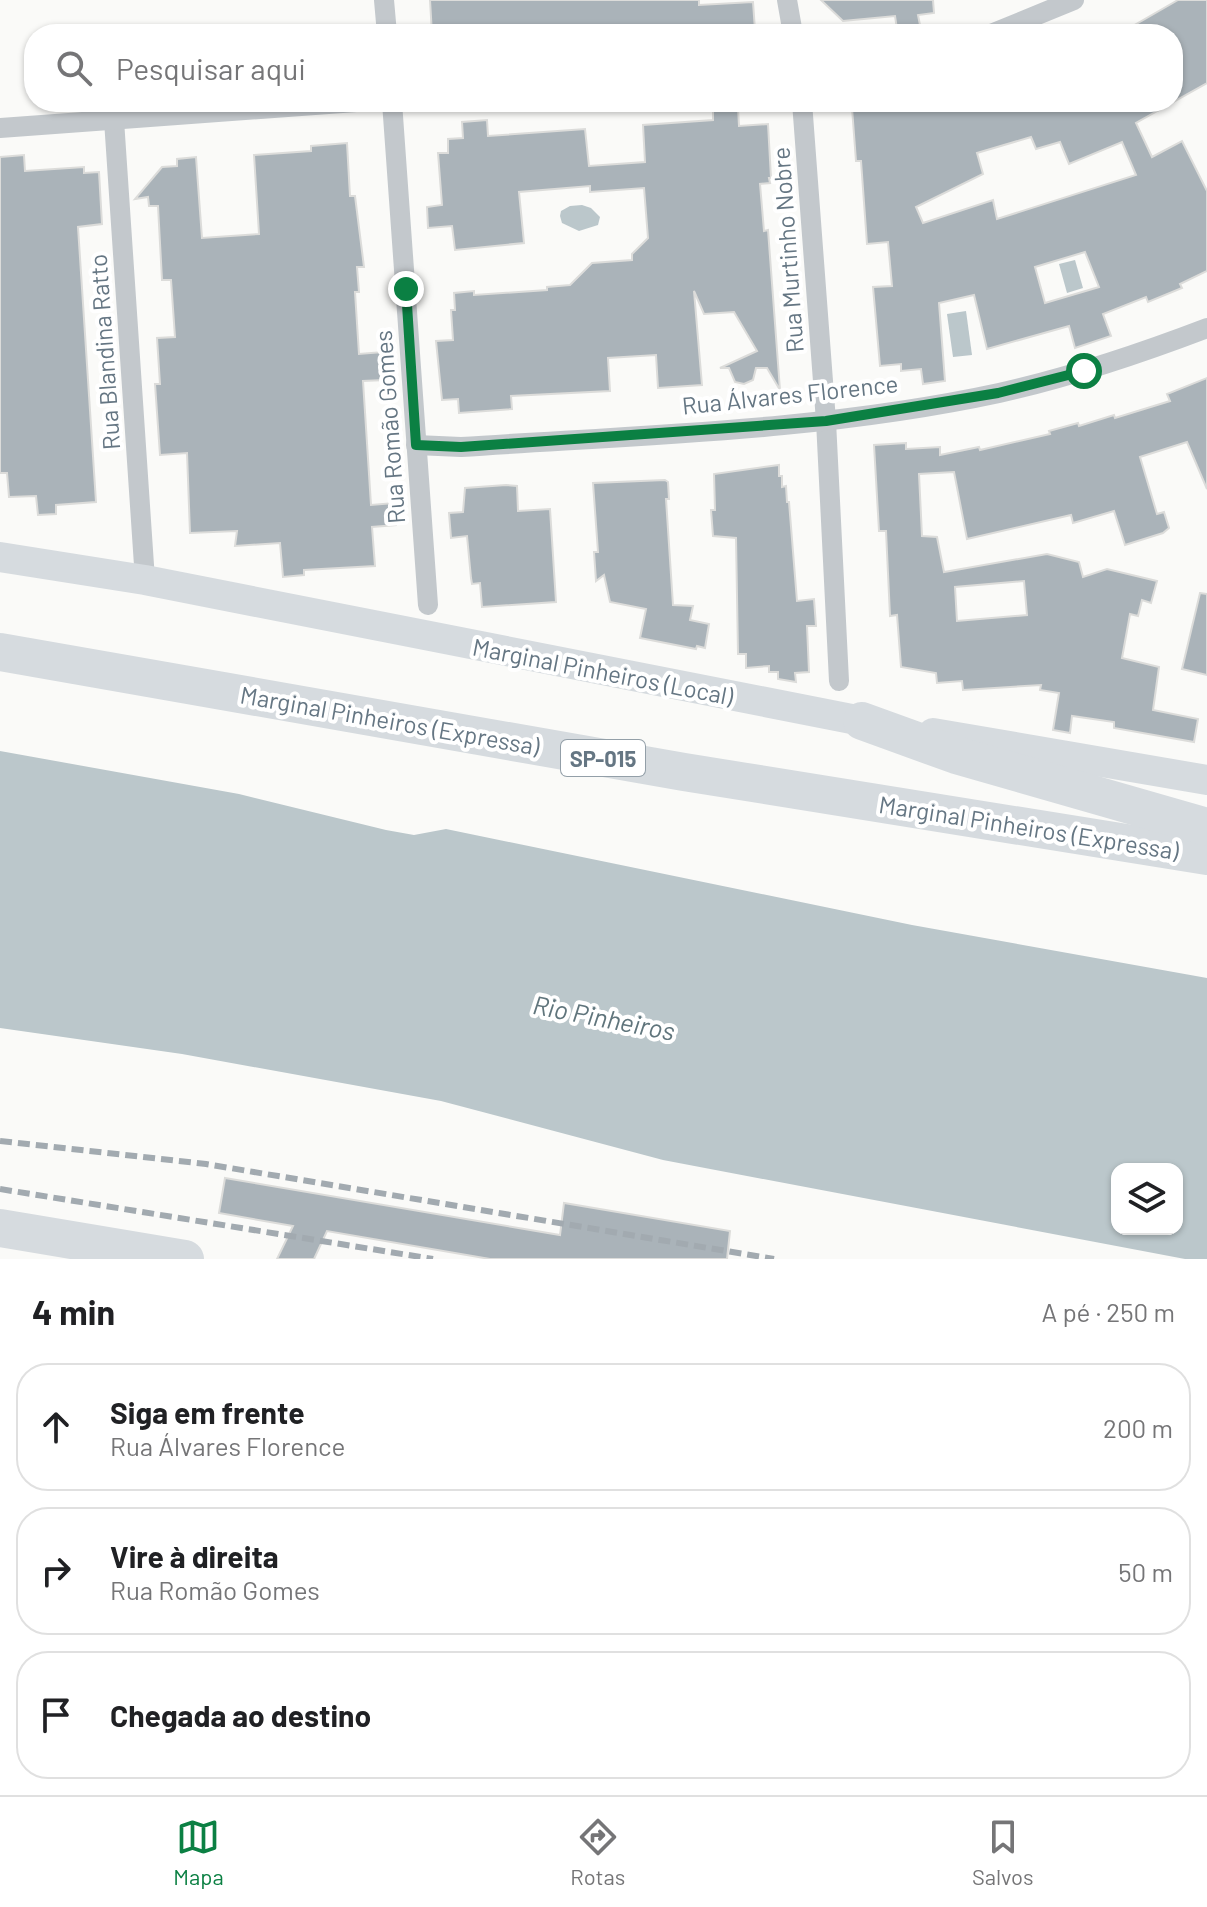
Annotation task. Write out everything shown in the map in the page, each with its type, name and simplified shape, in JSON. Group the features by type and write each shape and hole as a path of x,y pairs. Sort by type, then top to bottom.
{"highway":[{"name":"Marginal Pinheiros (Expressa)","path":"0,652 684,772 1207,856"},
{"path":"862,721 956,755 1207,827"},
{"path":"0,1228 185,1259"}],"main road":[{"name":"Marginal Pinheiros (Local)","path":"0,557 145,580 862,721 1207,780"}],"street":[{"path":"384,0 386,24"},
{"path":"787,0 791,24"},
{"path":"1015,24 1074,0"},
{"path":"0,128 222,112"},
{"name":"Rua Romão Gomes","path":"393,112 428,605"},
{"name":"Rua Murtinho Nobre","path":"803,112 826,421 839,681"},
{"name":"Rua Blandina Ratto","path":"114,120 145,580"},
{"name":"Rua Álvares Florence","path":"416,445 461,447 826,421 998,393 1099,366 1207,328"}],"water":[{"path":"582,205 591,208 600,217 598,225 579,231 562,223 561,211"},
{"path":"1075,260 1083,288 1067,293 1059,264"},
{"path":"966,311 972,355 953,357 947,314"},
{"name":"Rio Pinheiros","path":"0,751 239,794 386,830 414,835 446,829 912,925 1207,978 1207,1259 1185,1259 663,1160 441,1101 182,1054 0,1028"}],"building":[{"path":"430,0 699,0 699,5 753,2 755,24 431,24"},
{"path":"821,0 933,0 934,13 918,15 920,24 896,24 895,16 843,21"},
{"path":"1178,0 1207,0 1207,83 1183,97 1183,24 1136,24"},
{"path":"713,112 738,112 739,126 768,124 771,178 770,183 760,184 764,231 768,230 780,390 767,368 756,368 753,380 744,384 735,382 729,368 720,368 757,351 734,312 704,314 694,291 702,385 658,388 656,355 608,358 610,391 511,396 512,409 459,413 458,399 442,400 436,341 453,340 451,310 455,310 454,293 474,291 474,295 547,290 547,287 570,285 592,263 632,260 632,254 648,238 644,188 590,192 590,186 519,192 524,243 455,250 452,226 428,228 427,207 442,205 438,153 448,153 448,139 463,138 462,122 487,120 488,136 585,129 589,166 645,162 643,125 713,120"},
{"path":"852,112 1156,112 1136,123 1152,157 1182,141 1207,191 1207,271 1180,284 1182,288 1148,302 1146,297 1103,314 1111,336 1075,348 1069,326 987,349 974,295 939,303 945,381 923,384 921,369 901,371 901,364 880,366 873,287 892,286 888,242 867,244 861,161 856,161","holes":["1031,137 1036,149 1060,142 1069,164 1122,142 1136,175 997,219 993,200 923,223 916,207 983,174 977,153","1085,252 1099,287 1045,303 1035,267"]},
{"path":"347,143 350,196 355,196 364,267 357,267 359,292 355,292 359,354 383,352 385,380 363,381 371,505 394,503 396,525 372,527 375,566 304,570 304,575 283,577 280,543 235,546 237,531 190,533 187,453 160,455 155,384 160,384 157,338 175,337 171,280 162,280 158,206 149,206 148,197 135,199 162,167 177,166 177,159 196,157 202,238 259,234 254,155 311,151 311,146"},
{"path":"24,155 25,171 84,167 84,173 99,172 102,224 78,227 96,502 56,505 56,514 38,515 36,496 9,497 7,473 0,473 0,157"},
{"path":"1207,378 1207,489 1187,442 1140,457 1157,514 1164,512 1169,528 1163,533 1125,545 1114,511 1073,523 1071,515 967,539 954,472 919,474 922,536 937,537 944,572 1047,554 1079,562 1083,577 1107,569 1157,581 1151,603 1142,600 1138,616 1130,614 1122,658 1159,667 1153,710 1198,719 1194,742 1114,728 1114,722 1072,716 1070,733 1053,730 1059,693 1040,690 1041,685 963,690 962,681 937,683 936,673 901,667 897,615 890,616 886,531 879,531 874,445 906,443 906,449 940,447 940,455 979,447 980,450 1050,434 1049,431 1078,423 1079,426 1114,415 1115,418 1170,401 1167,394","holes":["1024,581 1027,615 957,621 955,587"]},
{"path":"779,465 779,476 782,476 782,487 786,486 789,502 797,601 814,599 816,626 807,626 809,672 795,673 796,682 778,679 778,672 769,672 769,666 746,668 746,654 738,654 736,538 713,536 711,510 715,510 714,474"},
{"path":"668,482 669,499 666,499 673,605 693,606 690,620 709,624 705,648 640,638 646,609 610,602 604,575 596,581 594,552 598,552 593,483"},
{"path":"517,486 518,511 550,509 556,602 482,607 480,583 472,584 467,536 451,538 449,513 463,512 465,488"},
{"path":"1200,593 1207,594 1207,675 1182,669"},
{"path":"225,1178 560,1235 564,1203 730,1231 727,1259 490,1259 327,1231 314,1259 277,1259 293,1226 219,1213"}],"railway":[{"path":"0,1141 206,1164 774,1259"},
{"path":"0,1189 433,1259"}],"route":[{"path":"406,289 416,445 461,447 826,421 998,393 1084,371"}]}
